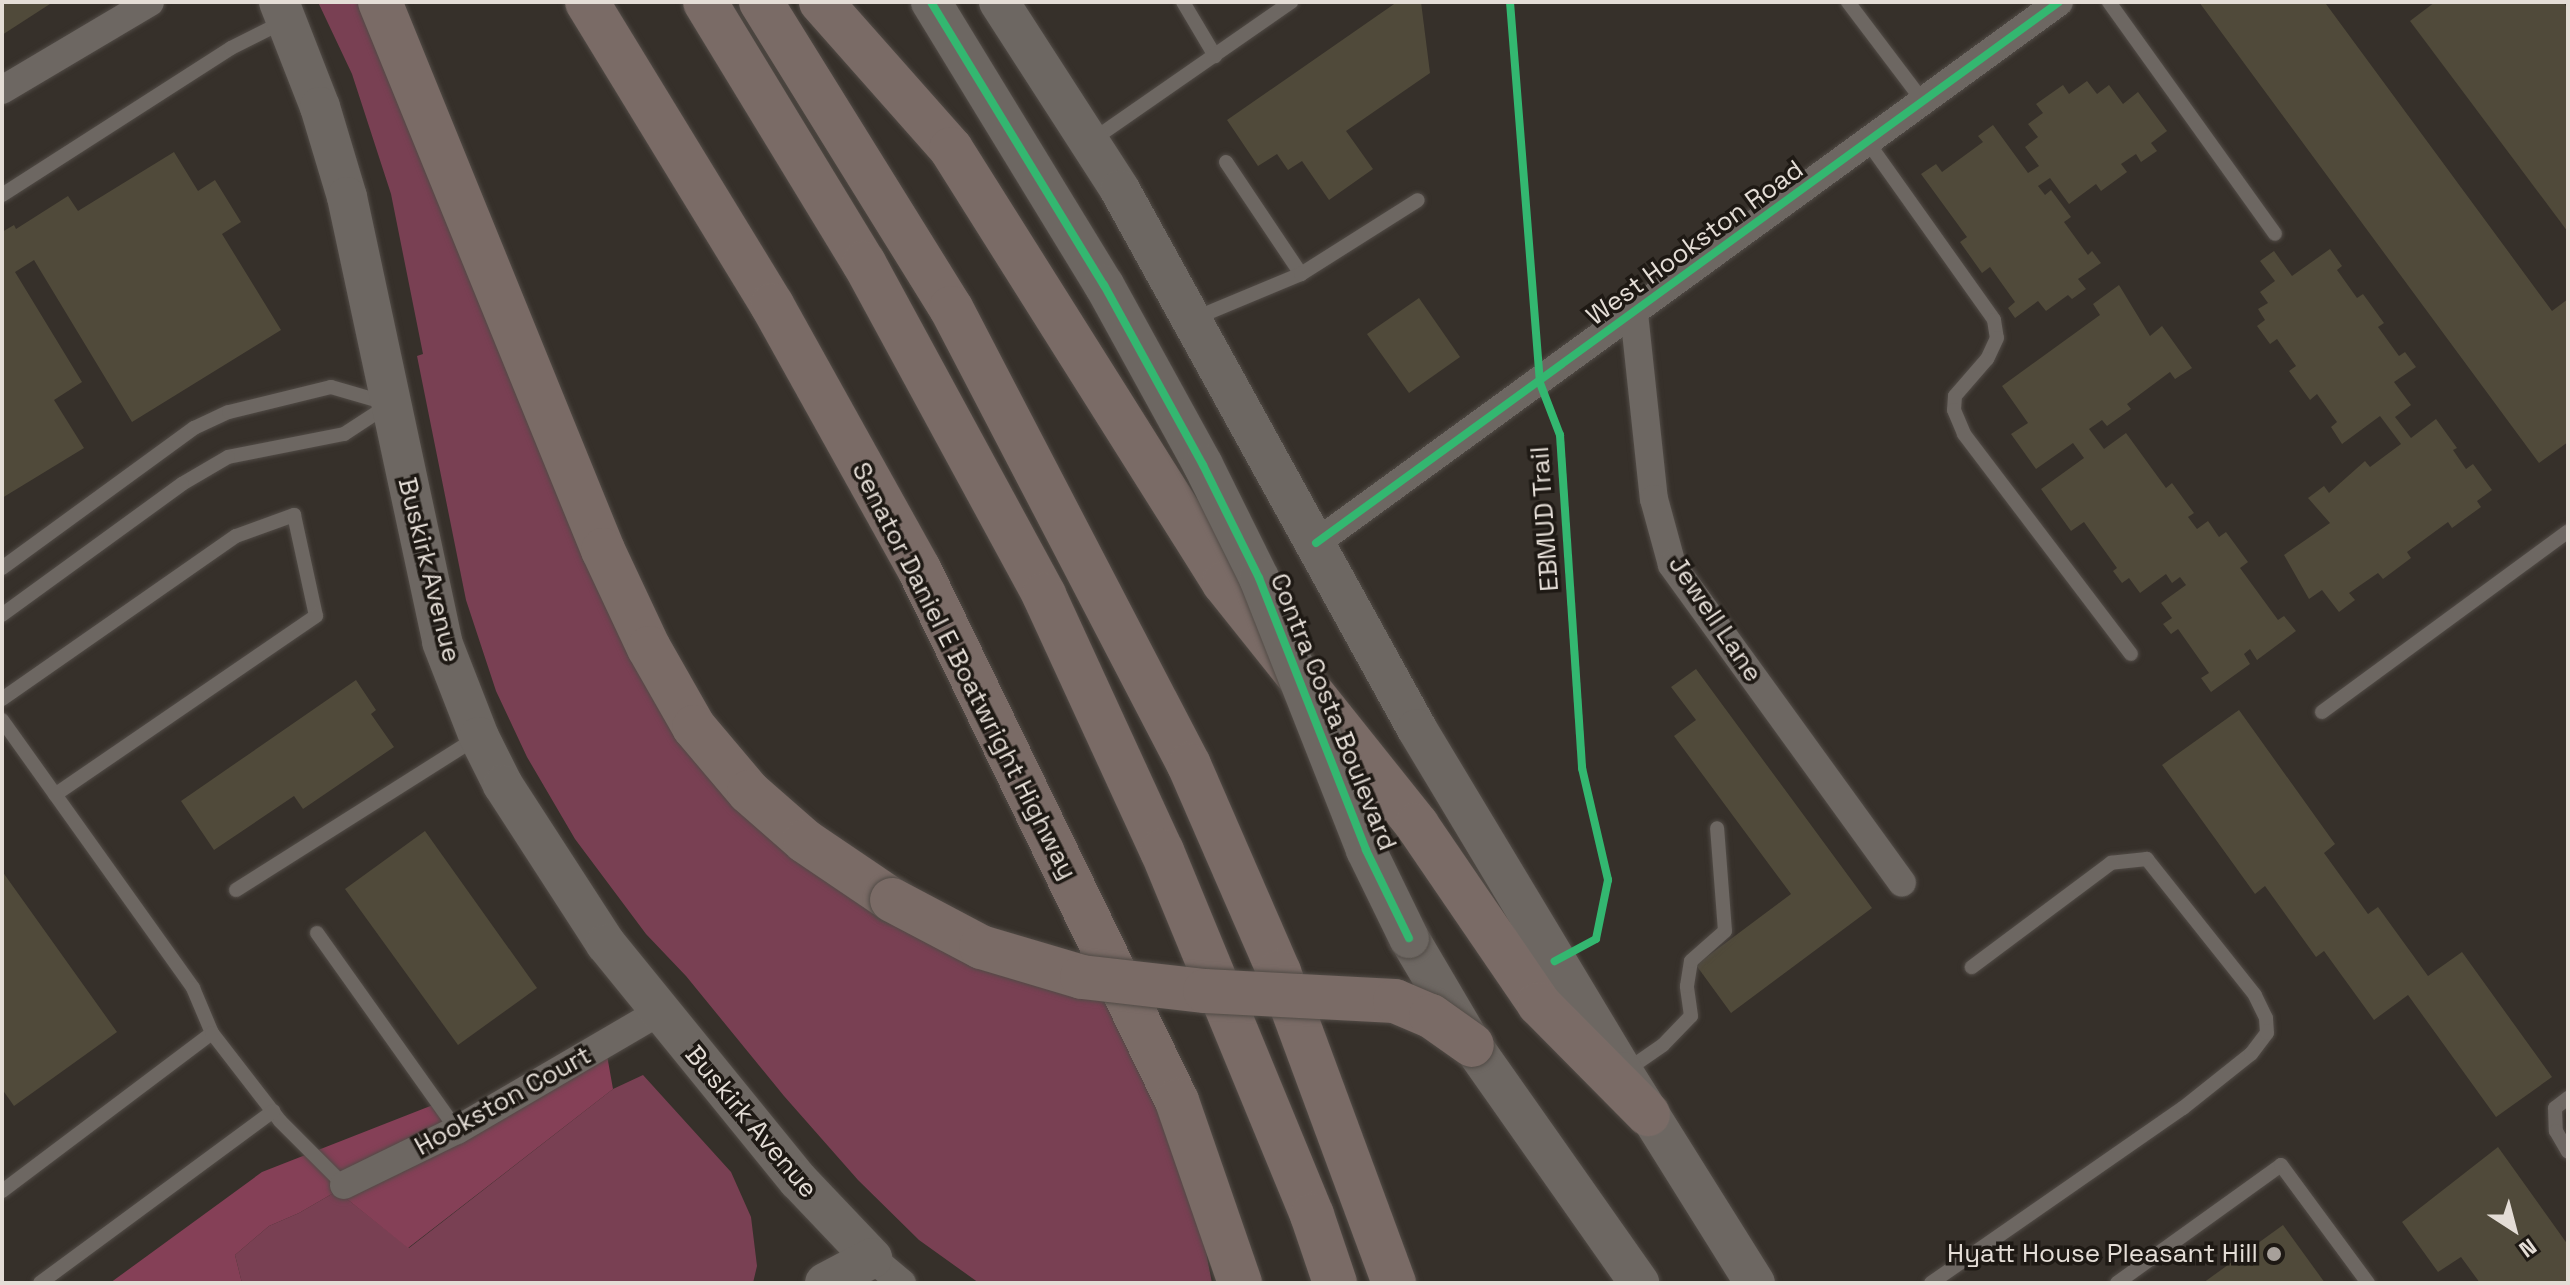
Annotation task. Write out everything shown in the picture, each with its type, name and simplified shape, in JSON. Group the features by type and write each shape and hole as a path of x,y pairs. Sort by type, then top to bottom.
{"highway":[{"path":"380,2 603,550 649,648 694,727 749,792 805,841 892,900 981,947 1082,977 1205,991 1395,1001 1431,1016 1472,1045"},
{"name":"Senator Daniel E Boatwright Highway","path":"587,2 772,305 919,569 1177,1101 1240,1283"},
{"path":"705,2 864,263 1044,595 1162,851 1312,1215 1335,1283"},
{"path":"761,2 951,308 1189,765 1279,972 1369,1208 1394,1283"},
{"path":"821,2 951,149 1224,583 1417,825 1539,1004 1648,1114"},
{"path":"1177,1101 1212,1283"},
{"path":"1369,1208 1427,1283"}],"main road":[{"name":"Contra Costa Boulevard","path":"931,2 1096,271 1203,465 1259,578 1366,850 1409,938 1472,1045 1639,1283"},
{"name":"Contra Costa Boulevard","path":"999,2 1089,142 1192,319 1417,729 1648,1114 1755,1283"},
{"name":"Buskirk Avenue","path":"283,11 320,107 347,197 442,642 479,737 503,785 562,881 659,1012 798,1180 865,1270"},
{"path":"825,1283 865,1270"}],"street":[{"path":"2,90 150,2"},
{"name":"West Hookston Road","path":"1316,543 2059,2"},
{"name":"Jewell Lane","path":"1634,313 1654,499 1672,565 1902,883"},
{"name":"Hookston Court","path":"344,1185 457,1130 659,1012"},
{"path":"865,1270 902,1283"}],"lane":[{"path":"1183,2 1215,56"},
{"path":"1089,142 1291,2"},
{"path":"1848,2 1922,100"},
{"path":"2109,2 2275,234"},
{"path":"2,195 231,48 283,11"},
{"path":"1867,141 1994,320 1997,338 1987,359 1955,396 1954,410 1964,434 2131,654"},
{"path":"1226,162 1301,274"},
{"path":"1192,319 1301,274 1418,200"},
{"path":"2,568 194,428 229,412 331,387 390,404"},
{"path":"2,615 182,484 228,457 344,434 390,404"},
{"path":"2,699 236,536 294,515 316,616 55,795"},
{"path":"2322,712 2568,531"},
{"path":"2,720 193,988 212,1033 273,1111 344,1185"},
{"path":"236,890 479,737"},
{"path":"1623,1072 1663,1045 1691,1016 1687,986 1691,961 1725,931 1717,828"},
{"path":"1931,1283 2183,1108 2251,1054 2267,1033 2266,1018 2255,995 2147,859 2111,863 1972,967"},
{"path":"317,933 457,1130"},
{"path":"2,1191 212,1033"},
{"path":"2568,1098 2555,1108 2556,1131 2568,1152"},
{"path":"40,1283 273,1111"},
{"path":"2117,1283 2281,1165 2368,1283"}],"shaded area":[{"path":"318,2 380,2 694,727 892,900 1118,979 1177,1101 1212,1283 979,1283 919,1240 858,1180 784,1096 686,976 646,934 575,839 527,757 496,691 466,600 417,356 423,354 391,194 352,74"},
{"path":"605,1044 613,1089 408,1248 337,1191 269,1226 235,1255 242,1283 110,1283 262,1172 438,1103 456,1130"},
{"path":"643,1075 731,1172 751,1217 757,1266 753,1283 242,1283 235,1255 269,1226 337,1191 409,1248 613,1089"}],"building":[{"path":"2,2 53,2 2,35"},
{"path":"1397,2 1421,2 1430,73 1346,131 1373,169 1329,200 1302,161 1288,170 1277,154 1258,166 1227,120"},
{"path":"2199,2 2329,2 2326,4 2552,311 2568,299 2568,442 2539,463"},
{"path":"2435,2 2563,2 2568,9 2568,232 2410,21"},
{"path":"2087,81 2097,94 2109,85 2123,104 2138,92 2167,131 2151,143 2157,151 2141,162 2136,154 2121,164 2127,172 2101,191 2096,184 2069,204 2050,178 2038,186 2045,195 2051,190 2071,217 2064,222 2088,255 2092,251 2101,263 2078,279 2086,289 2072,299 2068,295 2046,311 2038,301 2015,318 2008,308 2015,302 1990,267 1982,273 1960,242 1967,237 1921,174 1936,164 1942,172 1983,142 1978,136 1993,125 2028,173 2039,166 2025,147 2038,137 2028,124 2043,113 2036,104 2063,85 2069,94"},
{"path":"174,152 198,191 215,180 241,222 222,234 281,330 132,422 34,260 15,272 82,382 54,400 84,448 2,498 2,232 14,225 16,229 68,196 78,211"},
{"path":"2330,249 2342,266 2337,270 2357,298 2363,294 2384,323 2378,327 2399,356 2405,352 2416,367 2394,382 2411,405 2395,417 2411,438 2436,419 2457,448 2453,450 2466,469 2473,464 2492,490 2477,501 2481,507 2452,528 2448,522 2407,552 2411,558 2383,579 2378,573 2349,593 2355,600 2339,612 2322,590 2309,599 2284,555 2330,523 2308,498 2324,486 2329,493 2365,461 2370,467 2401,444 2380,416 2342,444 2331,427 2337,422 2317,394 2310,400 2289,371 2296,366 2277,339 2270,344 2257,326 2265,320 2258,309 2268,303 2260,292 2275,281 2260,261 2274,251 2292,276"},
{"path":"2119,285 2150,336 2162,326 2192,368 2175,379 2170,372 2127,404 2131,409 2107,426 2102,420 2089,429 2104,449 2126,433 2166,488 2172,483 2194,513 2188,517 2197,529 2208,521 2219,537 2226,532 2248,562 2240,568 2278,620 2284,616 2296,631 2257,660 2250,649 2244,654 2250,664 2211,692 2201,678 2209,673 2178,629 2171,634 2163,624 2172,618 2161,603 2186,585 2180,577 2172,583 2166,574 2140,593 2129,578 2122,583 2113,571 2117,568 2084,522 2071,531 2041,489 2084,458 2073,443 2036,469 2011,434 2028,423 2002,386 2100,315 2093,304"},
{"path":"1419,298 1460,357 1409,393 1367,334"},
{"path":"1696,669 1872,908 1731,1013 1696,965 1791,894 1674,736 1696,720 1671,687"},
{"path":"356,680 376,710 371,714 394,747 303,809 294,796 214,850 181,801"},
{"path":"2239,710 2335,844 2324,853 2368,914 2378,907 2428,976 2462,952 2552,1077 2496,1117 2408,995 2374,1020 2324,951 2316,957 2265,886 2255,894 2162,765"},
{"path":"425,831 537,988 458,1045 345,889"},
{"path":"2,871 117,1032 14,1106 2,1089"},
{"path":"2498,1147 2568,1245 2568,1283 2480,1283 2461,1257 2438,1272 2402,1222"},
{"name":"Hyatt House Pleasant Hill","path":"2283,1225 2325,1283 2203,1283"}],"cycle path":[{"path":"931,2 1104,285 1203,465 1259,578 1366,850 1409,938"},
{"name":"EBMUD Trail","path":"1510,2 1540,383 1560,435 1582,768 1608,880 1596,939 1555,961"},
{"path":"1316,543 2059,2"}],"place":[{"name":"Hyatt House Pleasant Hill","path":"2274,1254"}]}
